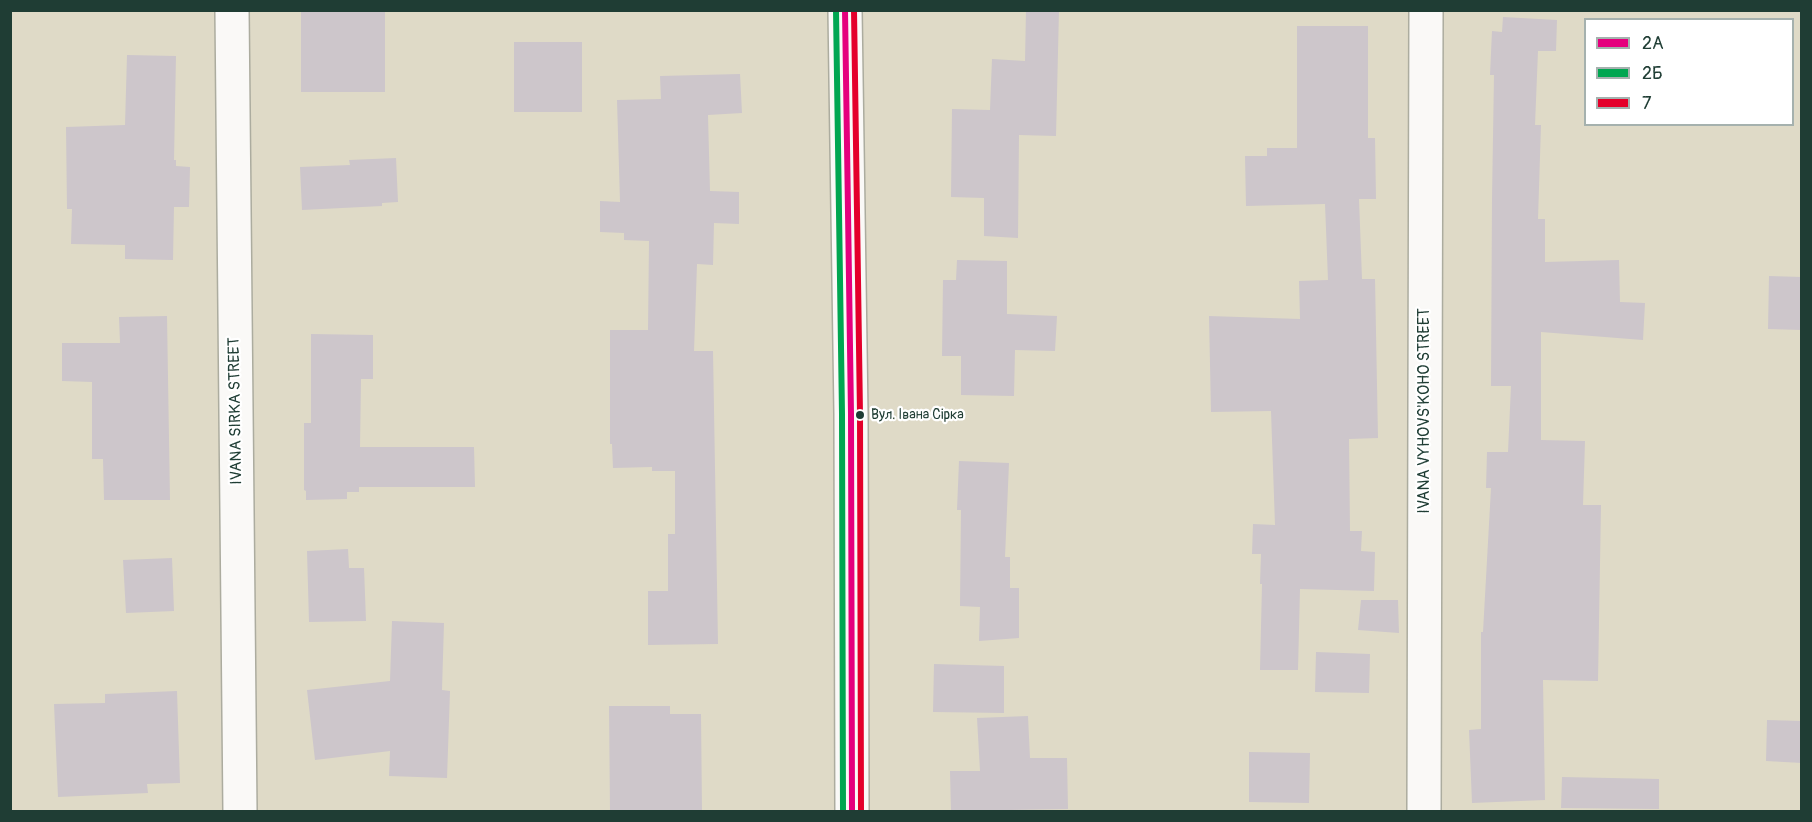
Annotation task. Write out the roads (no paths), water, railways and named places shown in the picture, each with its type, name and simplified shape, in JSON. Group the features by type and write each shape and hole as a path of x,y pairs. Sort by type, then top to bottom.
{"street":[{"name":"IVANA SIRKA STREET","path":"232,10 240,812"},
{"path":"845,10 851,414 852,812"},
{"name":"IVANA VYHOVS'KOHO STREET","path":"1424,812 1426,10"}],"place":[{"name":"Вул. Івана Сірка","path":"860,415"}]}
